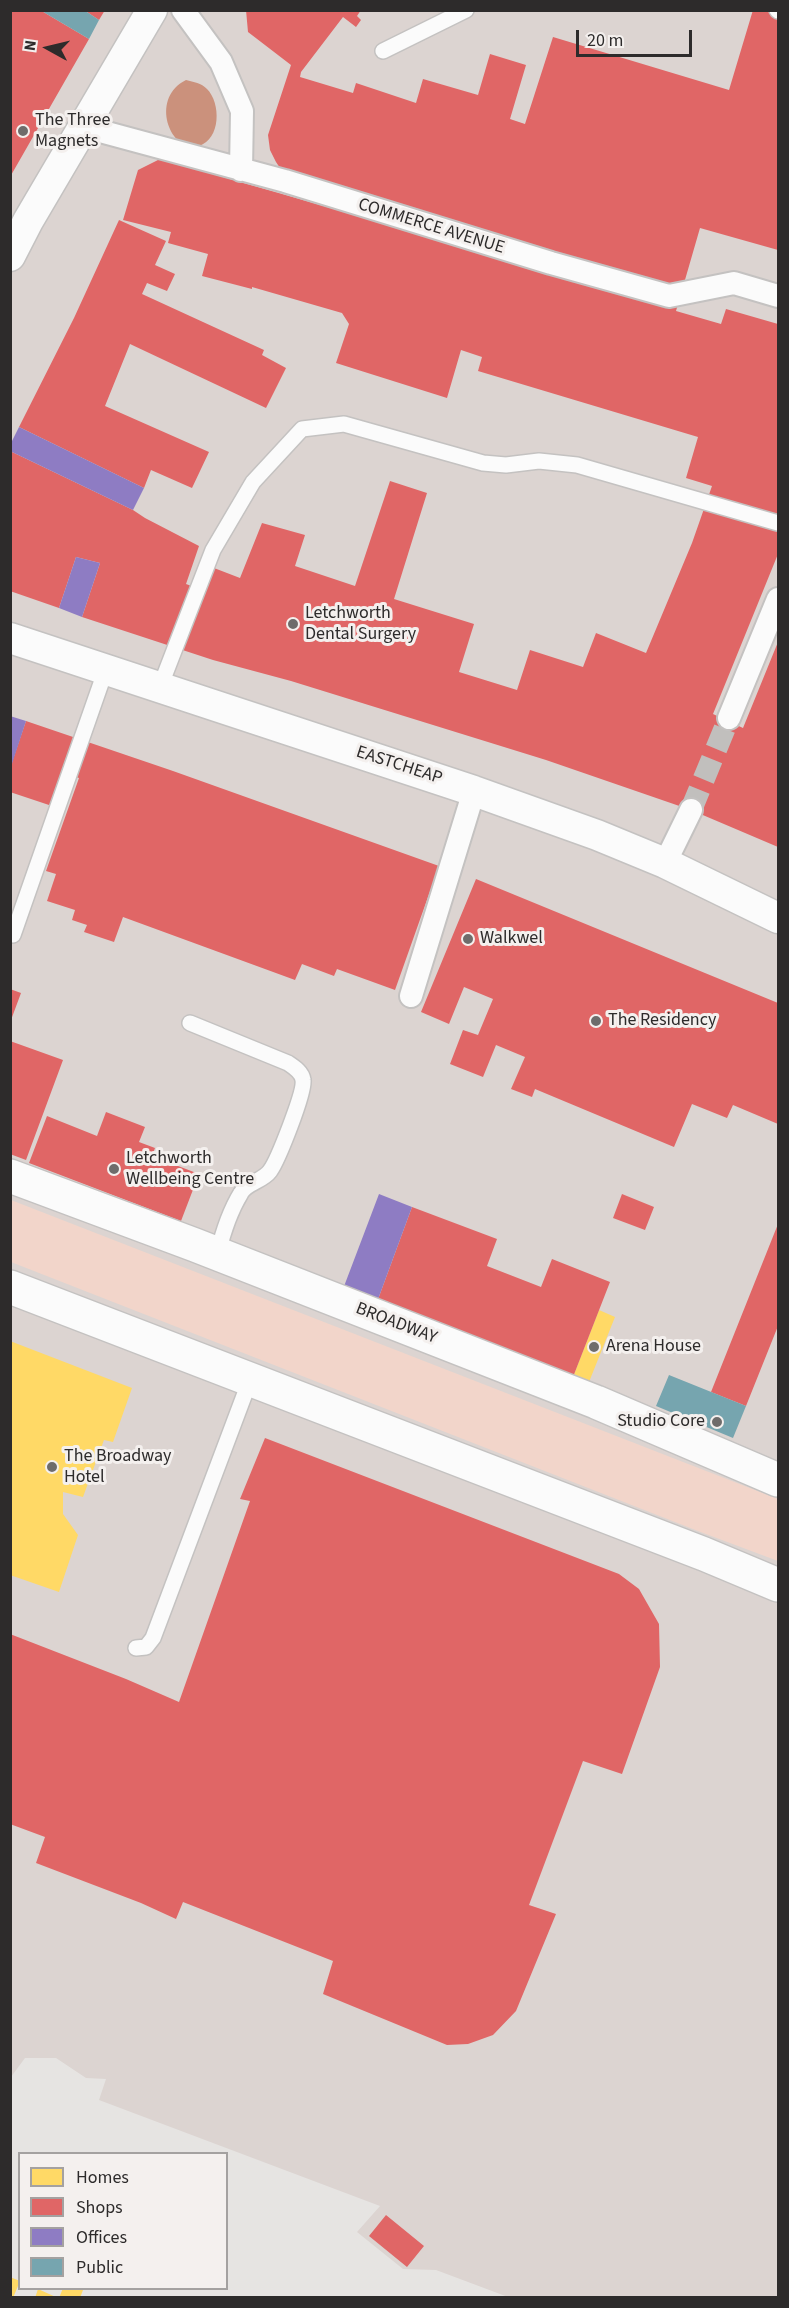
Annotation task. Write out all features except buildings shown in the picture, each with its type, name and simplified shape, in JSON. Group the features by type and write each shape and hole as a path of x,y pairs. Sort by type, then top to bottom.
{"street":[{"path":"10,256 19,217 85,127 152,10"},
{"path":"183,10 221,62 242,111 241,170"},
{"name":"COMMERCE AVENUE","path":"85,127 285,181 551,263 669,296 734,283 778,296"},
{"path":"729,718 778,599"},
{"name":"EASTCHEAP","path":"10,638 474,791 597,835 665,863 778,918"},
{"path":"411,996 474,791"},
{"path":"665,863 691,810"},
{"name":"BROADWAY","path":"10,1176 218,1253 596,1402 778,1480"},
{"path":"10,1287 616,1520 778,1585"}],"lane":[{"path":"383,51 466,10"},
{"path":"160,687 213,550 253,482 302,429 344,424 483,463 506,465 539,461 577,465 778,523"},
{"path":"13,935 106,669"},
{"path":"190,1023 288,1063 303,1078 303,1090 278,1156 270,1172 242,1190 225,1226 218,1253"},
{"path":"136,1648 146,1647 153,1638 250,1380"}],"shaded area":[{"path":"11,11 778,11 778,2297 508,2297 436,2270 403,2269 357,2232 380,2206 99,2100 106,2079 86,2078 56,2058 25,2058 11,2077"},
{"path":"186,80 205,87 215,103 215,129 212,136 199,146 189,146 180,142 172,133 168,123 166,111 168,99 175,88"},
{"path":"11,1200 778,1499 778,1561 11,1262"}],"tunnel":[{"path":"691,810 729,718"}],"place":[{"name":"The Three Magnets","path":"23,131"},
{"name":"Letchworth Dental Surgery","path":"293,624"},
{"name":"Walkwel","path":"468,939"},
{"name":"The Residency","path":"596,1021"},
{"name":"Letchworth Wellbeing Centre","path":"114,1169"},
{"name":"Arena House","path":"594,1347"},
{"name":"Studio Core","path":"717,1422"},
{"name":"The Broadway Hotel","path":"52,1467"}]}
